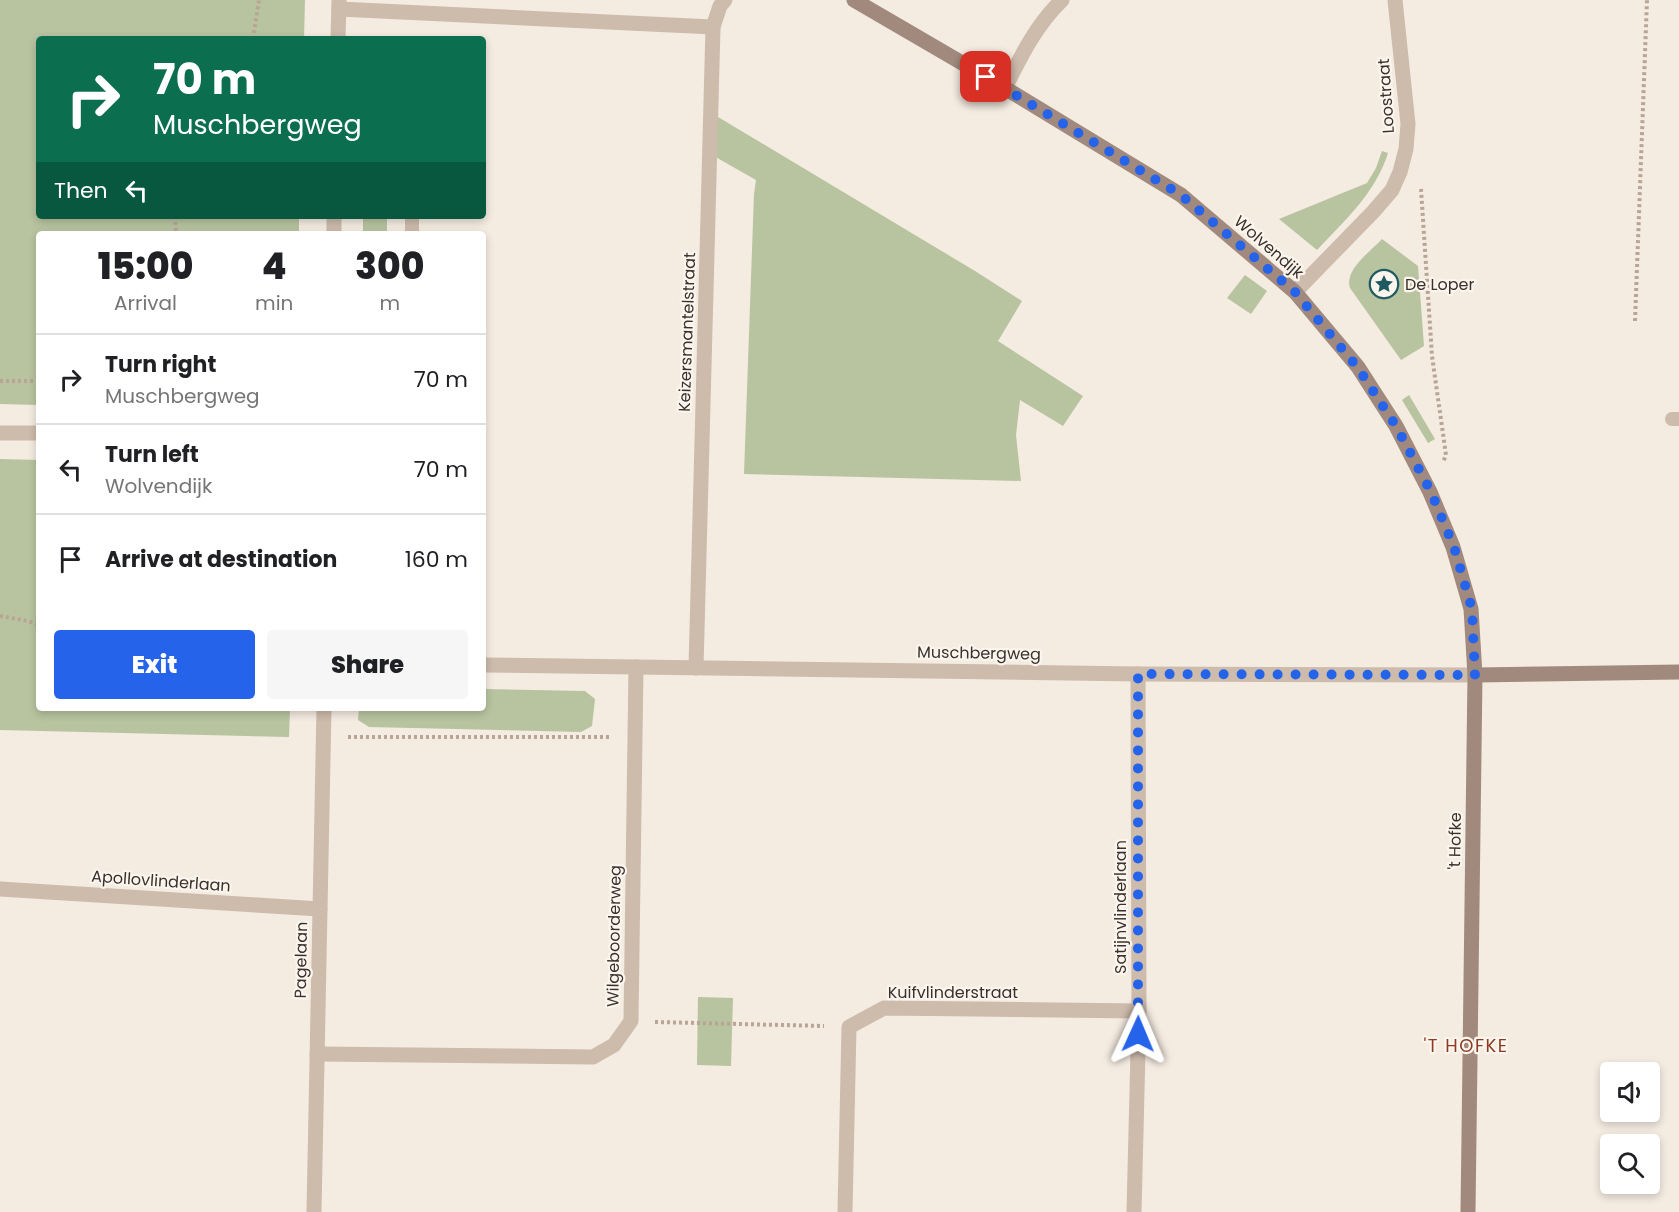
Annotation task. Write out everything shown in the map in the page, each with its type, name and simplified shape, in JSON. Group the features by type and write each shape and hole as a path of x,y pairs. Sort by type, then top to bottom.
{"street":[{"name":"Keizersmantelstraat","path":"696,668 713,27 724,0"},
{"name":"Wolvendijk","path":"854,0 1181,195 1295,292 1358,368 1396,426 1431,492 1454,547 1472,609 1475,675"},
{"path":"1005,88 1024,49 1047,14 1062,0"},
{"name":"Loostraat","path":"1295,292 1380,204 1392,190 1400,172 1406,149 1408,124 1395,0"},
{"path":"338,36 339,4 713,27"},
{"path":"0,433 36,434"},
{"name":"Muschbergweg","path":"486,665 1138,674 1475,675"},
{"name":"Wilgeboorderweg","path":"317,1054 593,1057 614,1045 631,1021 636,667"},
{"path":"1475,675 1679,672"},
{"name":"Satijnvlinderlaan","path":"1134,1212 1138,1011 1138,674"},
{"name":"'t Hofke","path":"1468,1212 1475,675"},
{"name":"Pagelaan","path":"314,1212 324,711"},
{"name":"Apollovlinderlaan","path":"0,889 320,909"},
{"name":"Kuifvlinderstraat","path":"849,1027 884,1008 1138,1011"},
{"path":"846,1212 849,1027"}],"path":[{"path":"253,36 259,0"},
{"path":"1635,321 1647,0"},
{"path":"1420,185 1432,356 1446,455 1431,492"},
{"path":"0,381 36,381"},
{"path":"0,616 36,624"},
{"path":"323,737 635,737"},
{"path":"631,1021 849,1027"}],"green space":[{"path":"0,0 305,0 304,36 36,36 36,219 299,219 299,231 36,231 36,405 0,404"},
{"path":"713,114 1022,301 998,341 1083,396 1063,426 1020,400 1016,435 1021,481 744,474 756,180 712,155"},
{"path":"1382,151 1388,153 1367,194 1317,250 1279,219 1367,183"},
{"path":"363,219 387,219 387,231 363,231"},
{"path":"1382,239 1418,266 1424,346 1401,360 1350,288 1349,281 1354,268"},
{"path":"1245,275 1267,291 1251,314 1227,298"},
{"path":"1409,395 1435,439 1428,443 1402,400"},
{"path":"0,459 36,460 36,711 290,711 289,737 0,730"},
{"path":"486,689 585,691 595,699 592,726 581,732 369,727 358,720 359,711 486,711"},
{"path":"698,997 733,998 731,1066 697,1065"}],"place":[{"name":"De Loper","path":"1384,284"}],"district":[{"name":"'T HOFKE","path":"1466,1045"}],"route":[{"path":"986,77 1181,195 1295,292 1358,368 1396,426 1431,492 1454,547 1472,609 1475,675 1138,674 1138,1034"}]}
